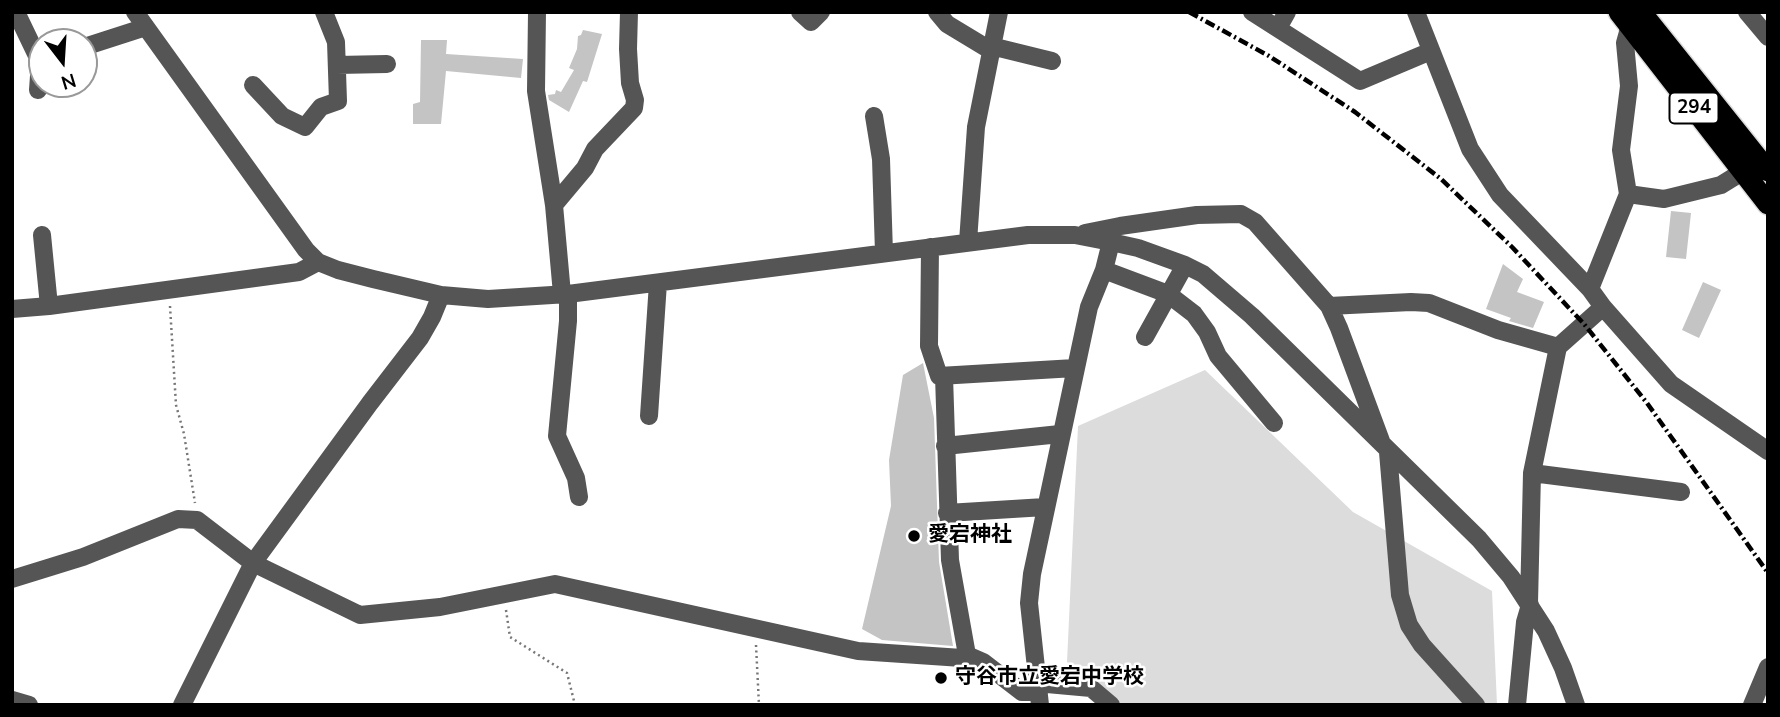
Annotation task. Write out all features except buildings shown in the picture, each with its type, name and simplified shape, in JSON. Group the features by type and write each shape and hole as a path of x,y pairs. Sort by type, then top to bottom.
{"highway":[{"name":"294","path":"1630,17 1768,171"},
{"name":"294","path":"1630,17 1768,204"}],"street":[{"path":"16,12 28,36"},
{"path":"253,85 282,116 305,127 321,107 338,101 336,42 324,12"},
{"path":"537,12 536,90 568,321 557,436 576,478 579,496"},
{"path":"554,205 585,168 595,149 634,108 635,100 630,83 629,12"},
{"path":"800,12 811,22 821,12"},
{"path":"937,12 947,24 991,48 1052,61"},
{"path":"968,242 976,127 999,12"},
{"path":"1252,12 1283,20 1360,81 1431,51"},
{"path":"1416,12 1470,149 1500,195 1590,289 1671,384 1768,450"},
{"path":"1747,12 1768,37"},
{"path":"98,40 142,17 290,229 318,262 338,270 441,295 488,299 565,294 1028,235 1075,235 1138,248 1185,265 1203,274 1252,316 1479,539 1511,578 1546,631 1576,705"},
{"path":"1590,289 1628,194 1620,150 1629,86 1625,43 1630,17"},
{"path":"337,65 387,64"},
{"path":"874,116 881,159 884,253"},
{"path":"1628,194 1664,199 1721,186 1742,172"},
{"path":"1075,235 1197,215 1241,214 1255,222 1329,306 1385,449 1400,595 1409,625 1422,645 1476,705"},
{"path":"42,235 49,306"},
{"path":"1038,693 1028,603 1032,574 1089,307 1104,270 1111,242"},
{"path":"930,247 929,346 939,376 1075,368"},
{"path":"12,309 299,272 318,262"},
{"path":"1145,337 1185,265"},
{"path":"1104,270 1168,294 1194,314 1207,332 1218,356 1274,422"},
{"path":"649,416 658,283"},
{"path":"182,705 253,563 420,338 441,295"},
{"path":"1329,306 1429,303 1498,330 1558,347"},
{"path":"1517,705 1529,604 1532,473 1558,347 1603,307"},
{"path":"944,376 950,560 967,655"},
{"path":"945,446 1060,434"},
{"path":"1532,473 1681,492"},
{"path":"947,513 1045,507"},
{"path":"12,579 83,557 178,519 197,520 253,563 261,564 360,615 440,607 555,584 858,651 962,658 967,655"},
{"path":"967,655 983,662 1022,692 1091,688 1111,705"},
{"path":"1752,705 1768,667"},
{"path":"12,700 29,705"}],"path":[{"path":"169,289 176,405 184,434 197,520"},
{"path":"504,593 510,636 567,673 575,705"},
{"path":"755,628 759,705"}],"shaded area":[{"path":"1205,370 1353,512 1492,591 1497,705 1113,705 1067,662 1078,426"}],"railway":[{"path":"1189,12 1269,56 1355,112 1441,179 1512,247 1584,324 1647,403 1768,573"}],"place":[{"name":"愛宕神社","path":"914,536"},
{"name":"守谷市立愛宕中学校","path":"941,678"}]}
